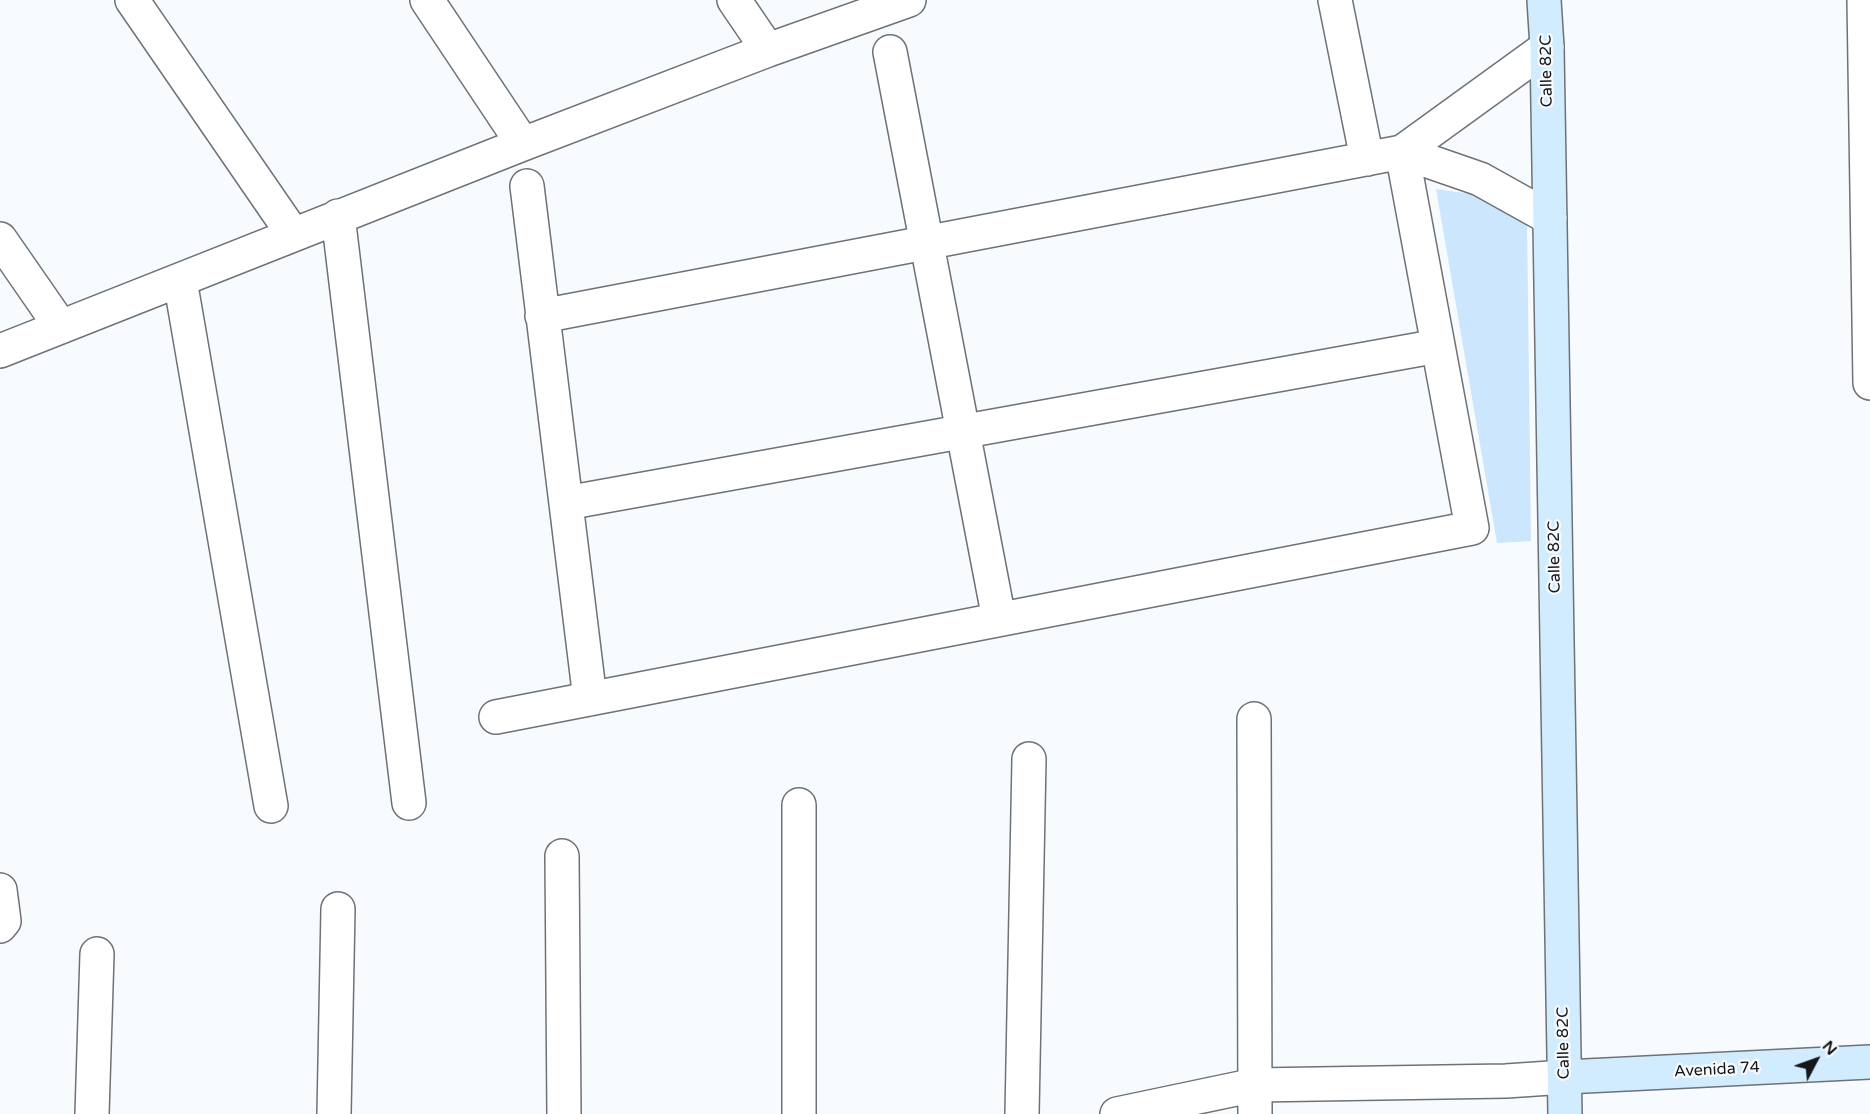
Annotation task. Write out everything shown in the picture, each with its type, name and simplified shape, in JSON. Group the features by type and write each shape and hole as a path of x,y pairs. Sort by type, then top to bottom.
{"street":[{"path":"132,0 293,234"},
{"path":"427,0 523,144"},
{"path":"734,0 768,50"},
{"path":"0,351 523,144 768,50 909,0"},
{"path":"1335,0 1367,159"},
{"name":"Calle 82C","path":"1544,0 1547,47 1565,1114"},
{"path":"1866,15 1870,382"},
{"path":"542,316 1402,152 1547,47"},
{"path":"890,52 999,619"},
{"path":"1402,152 1480,179 1550,218"},
{"path":"496,717 1472,528 1402,152"},
{"path":"527,186 590,699"},
{"path":"338,216 409,803"},
{"path":"0,239 62,327"},
{"path":"180,279 272,806"},
{"path":"566,503 1438,346"},
{"path":"1254,719 1255,1100"},
{"path":"1022,1114 1029,759"},
{"path":"799,805 799,1114"},
{"path":"562,856 564,1114"},
{"path":"0,890 4,921 0,926"},
{"path":"334,1114 338,909"},
{"path":"92,1114 97,954"},
{"name":"Avenida 74","path":"1564,1077 1870,1062"},
{"path":"1117,1114 1255,1100 1564,1077"}],"shaded area":[{"path":"1436,189 1485,196 1527,223 1531,541 1497,543"}]}
